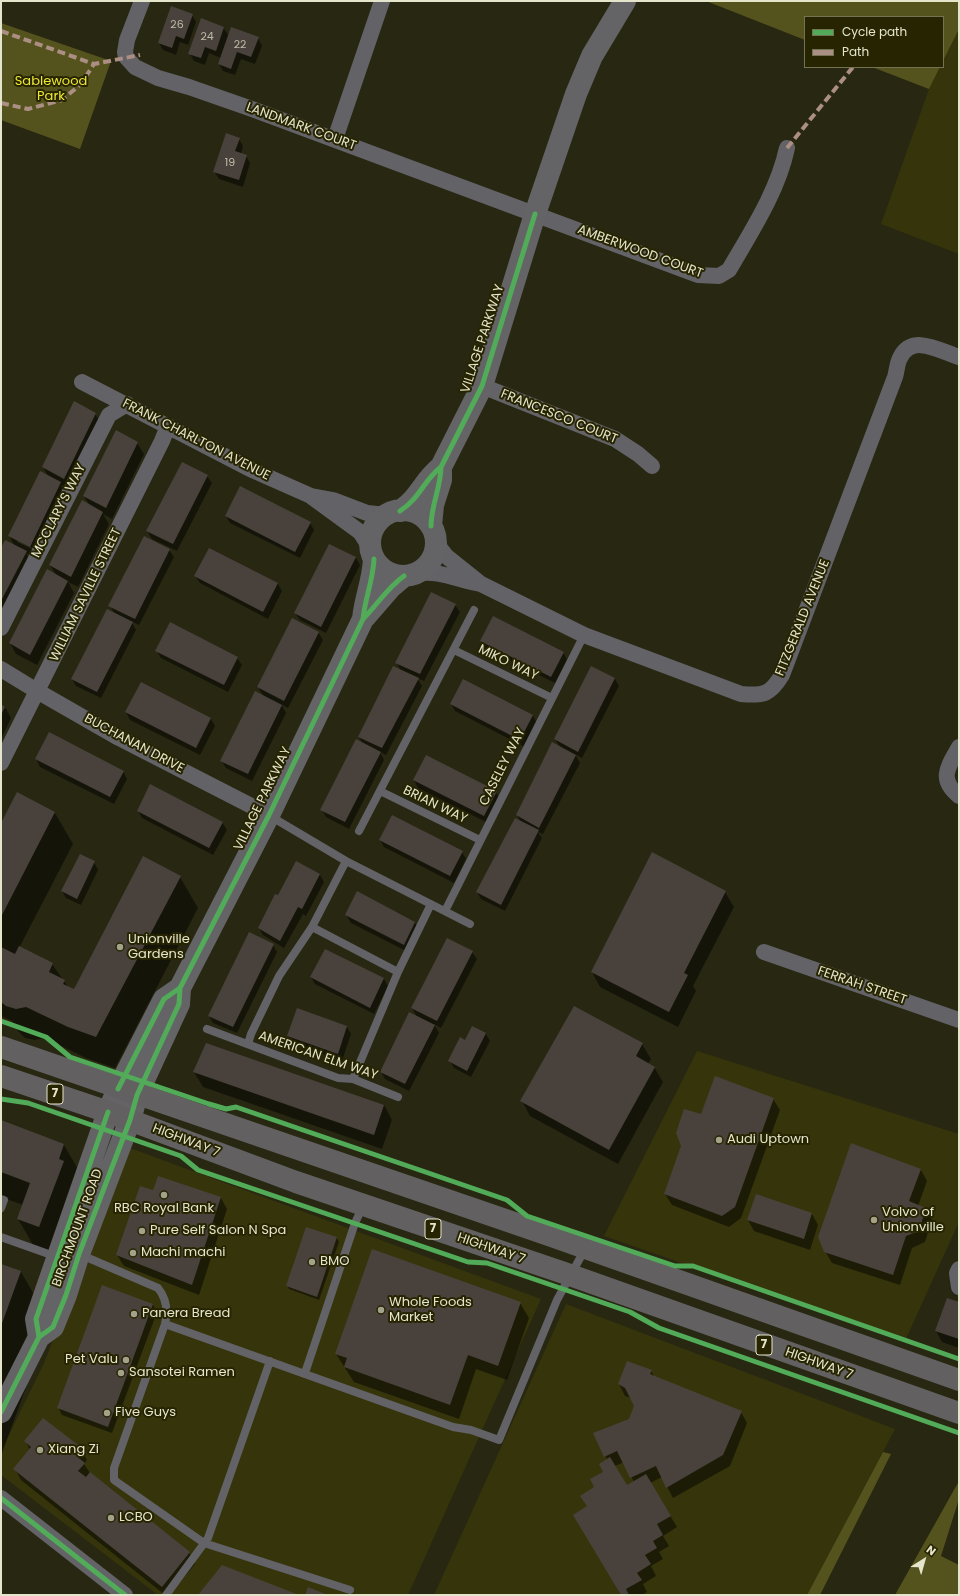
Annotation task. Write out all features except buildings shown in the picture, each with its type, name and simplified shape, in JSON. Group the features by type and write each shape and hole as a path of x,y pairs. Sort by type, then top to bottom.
{"main road":[{"name":"VILLAGE PARKWAY","path":"393,513 417,498 432,474 441,467 482,386 535,214 576,94 592,56 625,1"},
{"name":"VILLAGE PARKWAY","path":"434,534 433,505 441,480 441,467"},
{"path":"393,513 418,514 434,534 435,552 431,561 425,569 410,575 387,572 372,554 370,539 373,530 379,521 393,513"},
{"name":"VILLAGE PARKWAY","path":"363,619 364,603 373,578 372,554"},
{"name":"VILLAGE PARKWAY","path":"130,1120 128,1092 179,1004 180,988 269,815 363,619 391,587 410,575"},
{"name":"HIGHWAY 7","path":"1,1047 959,1380"},
{"name":"HIGHWAY 7","path":"1,1076 108,1112 296,1182 570,1275 959,1413"},
{"name":"BIRCHMOUNT ROAD","path":"69,1256 108,1112 128,1092"},
{"name":"BIRCHMOUNT ROAD","path":"1,1412 39,1337 36,1320 69,1256 130,1120"}],"street":[{"name":"LANDMARK COURT","path":"142,1 127,40 125,52 126,57 135,67 158,78 189,86 535,214"},
{"path":"335,139 382,1"},
{"name":"AMBERWOOD COURT","path":"535,214 698,275 719,276 729,270 774,188 784,162 787,148"},
{"name":"FITZGERALD AVENUE","path":"434,534 446,556 481,584 584,635 740,694 759,696 774,688 782,675 896,377 899,359 908,347 916,345 926,345 959,357"},
{"name":"FRANK CHARLTON AVENUE","path":"82,382 250,469 311,496 360,532 372,554"},
{"name":"FRANCESCO COURT","path":"482,386 609,436 627,446 652,466"},
{"name":"MCCLARY'S WAY","path":"1,628 108,415 127,404"},
{"name":"WILLIAM SAVILLE STREET","path":"1,763 162,441 168,426"},
{"name":"FRANK CHARLTON AVENUE","path":"311,496 333,500 367,514 393,513"},
{"name":"FITZGERALD AVENUE","path":"410,575 423,572 438,574 464,582 481,584"},
{"name":"BUCHANAN DRIVE","path":"1,669 119,738 269,815"},
{"path":"959,747 949,764 946,775 947,784 959,796"},
{"name":"FERRAH STREET","path":"764,952 959,1020"},
{"path":"959,1269 957,1273 959,1287"},
{"path":"1,1498 125,1595"}],"lane":[{"path":"359,831 474,610"},
{"name":"CASELEY WAY","path":"445,911 584,635"},
{"name":"MIKO WAY","path":"454,650 552,698"},
{"name":"BRIAN WAY","path":"380,791 480,840"},
{"path":"269,815 346,861 470,924"},
{"path":"248,1044 251,1034 279,976 312,927 346,861"},
{"path":"353,1079 398,972 432,904"},
{"path":"312,927 398,972"},
{"name":"AMERICAN ELM WAY","path":"207,1029 338,1078 353,1079 398,1097"},
{"path":"1,1199 4,1200 1,1208"},
{"path":"304,1373 355,1223 363,1205"},
{"path":"1,1237 69,1256 158,1288 165,1296 167,1316 165,1324 114,1468 114,1480 204,1544 350,1590"},
{"path":"165,1324 453,1427 471,1430 499,1440 557,1300 585,1249"},
{"path":"166,1595 208,1538 270,1361"}],"shaded area":[{"path":"959,29 959,254 881,224 929,89 940,68 944,68 944,59"},
{"path":"697,1051 959,1134 959,1222 905,1341 604,1236"},
{"path":"130,1148 541,1299 408,1595 158,1595 1,1475 1,1451 44,1363"},
{"path":"566,1304 895,1429 807,1595 434,1595"}],"green space":[{"path":"706,1 959,1 959,29 944,59 944,16 804,16 804,40"},
{"name":"Sablewood Park","path":"1,23 111,61 80,149 1,120"},
{"path":"875,68 940,68 929,89"},
{"path":"883,1452 891,1454 820,1595 807,1595"},
{"path":"959,1481 959,1499 941,1556 959,1565 959,1595 895,1595"}],"marked path":[{"path":"1,31 94,64 140,55"},
{"path":"1,103 28,109 62,100 81,84 94,64"},
{"path":"787,148 852,68"}],"cycle path":[{"path":"400,511 413,500 435,472 441,467 482,386 535,214"},
{"path":"431,526 431,518 441,474 441,467"},
{"path":"1,1412 39,1337 53,1327 130,1120 137,1095 179,1004 180,988 269,815 363,619 374,559"},
{"path":"363,619 387,591 404,576"},
{"path":"118,1089 164,999 180,988"},
{"path":"1,1021 46,1037 70,1057 209,1104 226,1109 236,1107 507,1200 527,1216 675,1266 693,1266 959,1359"},
{"path":"1,1099 28,1103 181,1156 198,1170 468,1262 487,1263 630,1312 659,1328 959,1433"},
{"path":"39,1337 36,1319 108,1112"},
{"path":"1,1498 125,1595"}],"place":[{"name":"Unionville Gardens","path":"120,947"},
{"name":"Audi Uptown","path":"719,1140"},
{"name":"RBC Royal Bank","path":"164,1195"},
{"name":"Volvo of Unionville","path":"874,1220"},
{"name":"Pure Self Salon N Spa","path":"142,1231"},
{"name":"Machi machi","path":"133,1253"},
{"name":"BMO","path":"312,1262"},
{"name":"Whole Foods Market","path":"381,1310"},
{"name":"Panera Bread","path":"134,1314"},
{"name":"Pet Valu","path":"126,1360"},
{"name":"Sansotei Ramen","path":"121,1373"},
{"name":"Five Guys","path":"107,1413"},
{"name":"Xiang Zi","path":"40,1450"},
{"name":"LCBO","path":"111,1518"}]}
